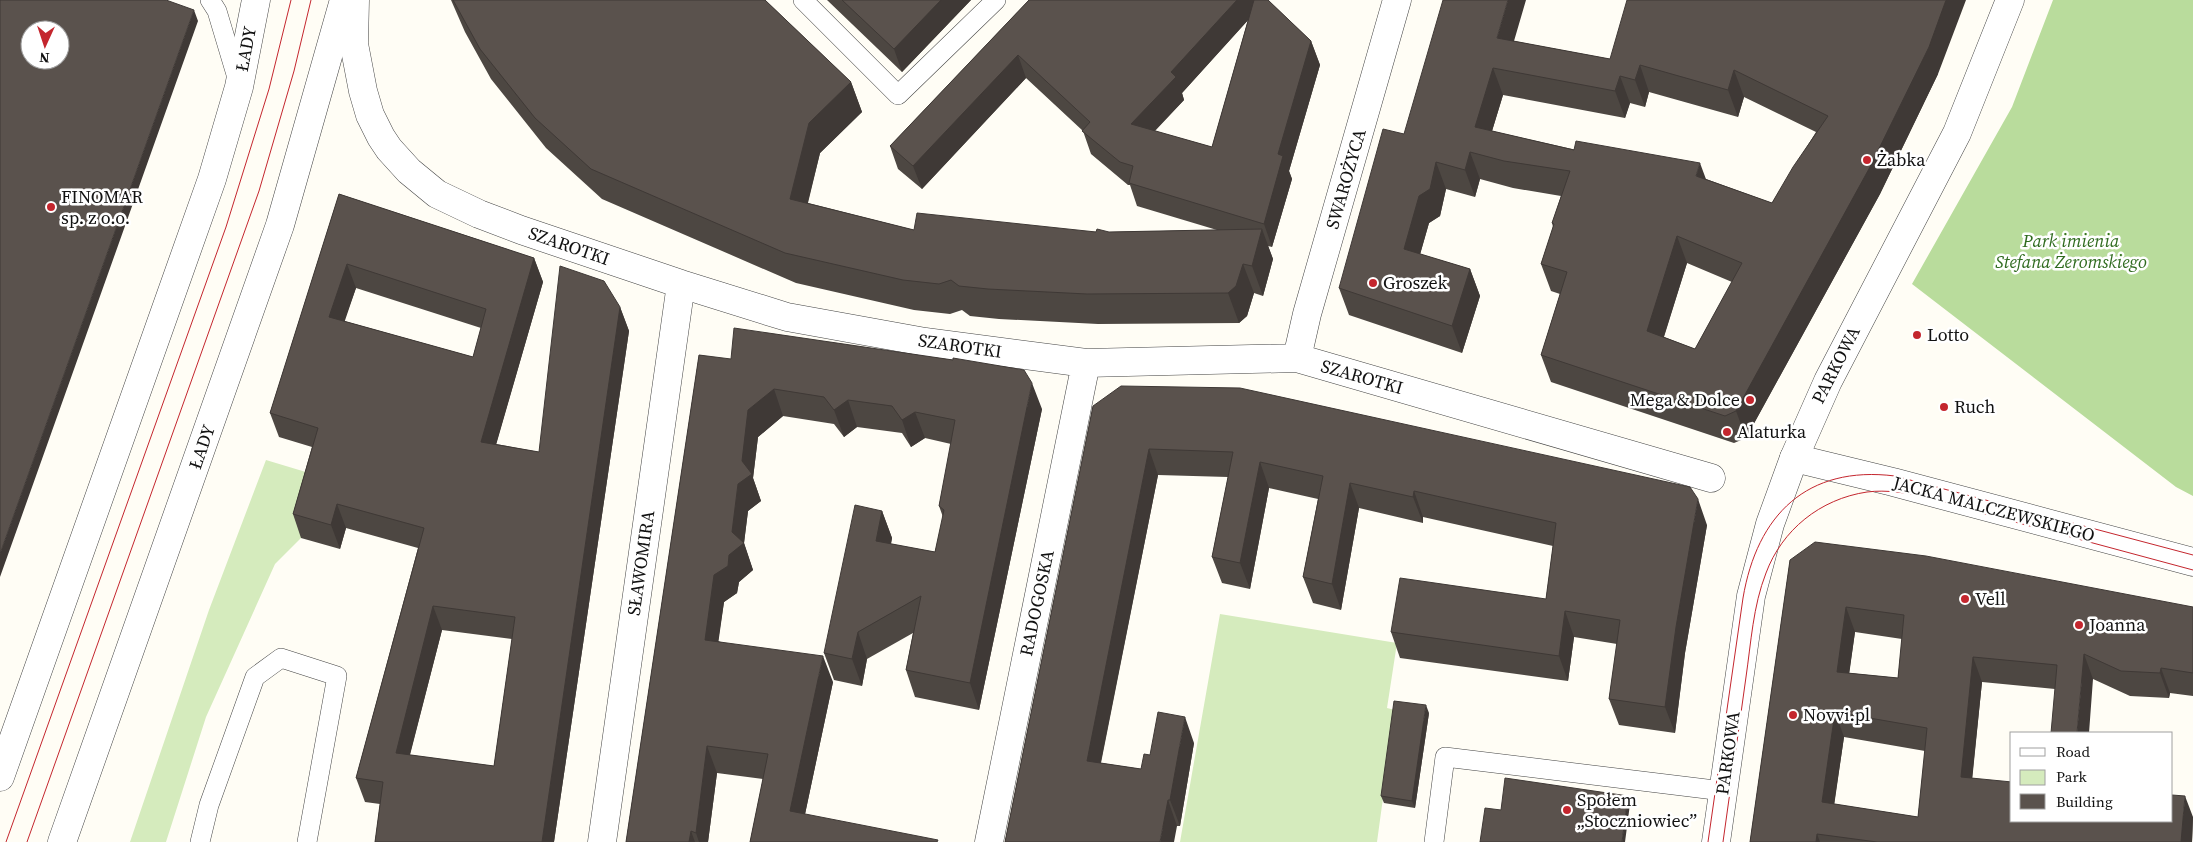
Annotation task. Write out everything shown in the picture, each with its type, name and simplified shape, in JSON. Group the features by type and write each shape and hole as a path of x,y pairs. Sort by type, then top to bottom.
{"street":[{"name":"ŁADY","path":"0,777 212,179 239,87 256,0"},
{"name":"ŁADY","path":"62,842 280,226 344,0"},
{"name":"SZAROTKI","path":"355,0 354,44 360,76 370,115 381,137 420,181 437,194 479,214 681,284 787,317 925,342 1086,363 1297,358 1711,478"},
{"name":"SWAROŻYCA","path":"1297,358 1307,314 1397,0"},
{"name":"PARKOWA","path":"1716,842 1751,596 1770,524 1794,458 1828,381 1957,133 2010,0"},
{"name":"SŁAWOMIRA","path":"602,842 681,284"},
{"name":"RADOGOSKA","path":"989,842 1086,363"},
{"name":"JACKA MALCZEWSKIEGO","path":"1794,458 1893,482 2193,562"}],"lane":[{"path":"210,0 217,11 239,87"},
{"path":"803,0 898,95 996,0"},
{"path":"200,842 209,805 255,677 281,658 337,676 307,842"},
{"path":"1434,842 1445,757 1723,791"}],"green space":[{"name":"Park imienia Stefana Żeromskiego","path":"2053,0 2193,0 2193,496 2176,487 1912,284 2012,107"},
{"path":"266,460 319,476 301,538 275,564 206,717 166,842 130,842 209,610"},
{"path":"1220,614 1397,643 1387,708 1395,710 1377,842 1180,842"}],"building":[{"path":"0,0 166,0 194,10 0,554"},
{"path":"453,0 765,0 851,82 809,123 790,199 914,230 917,213 1096,232 1097,229 1109,232 1262,229 1252,266 1243,264 1236,286 1228,293 1087,294 988,289 959,286 951,280 939,284 903,280 785,253 591,169 535,118 480,49"},
{"path":"842,0 941,0 894,49"},
{"path":"1029,0 1237,0 1171,72 1176,77 1131,124 1212,147 1254,0 1268,0 1311,41 1278,154 1283,156 1264,224 1129,183 1133,166 1120,162 1082,131 1090,122 1018,55 913,166 890,146"},
{"path":"1443,0 1508,0 1497,38 1610,59 1627,0 1946,0 1929,47 1870,167 1736,411 1725,416 1541,355 1567,272 1541,264 1554,224 1552,223 1570,171 1504,161 1470,152 1465,170 1436,162 1430,189 1419,196 1404,249 1470,269 1452,326 1339,288 1383,129 1404,134","holes":["1640,65 1728,90 1734,70 1828,116 1793,167 1772,203 1696,176 1700,163 1576,141 1574,150 1475,127 1493,68 1615,91 1620,76 1635,80","1677,236 1742,263 1695,349 1647,331"]},
{"path":"339,194 534,258 481,442 539,452 560,266 604,281 620,307 542,842 375,842 383,782 356,778 424,528 337,504 331,525 293,514 318,428 270,413","holes":["347,264 486,309 473,357 329,317","433,606 515,617 494,766 396,753"]},
{"path":"734,328 953,360 953,358 1024,370 1032,383 970,683 906,670 921,596 858,632 852,659 824,653 855,505 882,511 876,541 935,552 944,510 939,506 955,420 915,412 902,420 892,406 848,400 834,410 824,397 774,389 748,410 742,461 752,474 738,484 732,532 744,543 729,555 728,566 714,575 705,640 823,656 790,811 938,840 937,842 750,842 768,754 707,746 696,833 691,831 689,842 626,842 699,355 731,359"},
{"path":"1121,386 1240,388 1690,487 1698,499 1676,627 1665,707 1609,699 1620,620 1565,611 1559,656 1391,632 1400,578 1546,599 1556,523 1414,491 1413,497 1350,483 1332,584 1303,577 1323,476 1260,462 1240,563 1212,557 1233,452 1149,449 1087,761 1141,769 1144,754 1150,755 1158,712 1185,717 1170,800 1168,800 1160,842 1005,842 1093,406"},
{"path":"1815,542 1926,556 2193,607 2193,673 2161,668 2160,673 2121,671 2084,654 2077,732 2051,732 2057,665 1973,657 1961,777 2010,782 2010,822 2173,822 2173,795 2185,796 2181,842 1877,842 1817,834 1816,842 1750,842 1790,560","holes":["1846,607 1904,615 1898,678 1837,672","1835,712 1927,728 1918,817 1822,802"]},
{"path":"1394,701 1426,705 1412,801 1381,796"},
{"name":"Społem „Stoczniowiec”","path":"1505,778 1628,796 1622,842 1480,842 1485,808 1501,810"}],"tram line":[{"path":"6,842 226,227 269,89 291,0"},
{"path":"27,842 259,191 294,71 311,0"},
{"path":"1708,842 1743,598 1750,568 1760,542 1774,520 1791,502 1812,488 1836,479 1864,475 1895,476 2193,555"},
{"path":"1723,842 1758,598 1766,573 1782,543 1793,530 1819,509 1850,496 1867,492 1882,491 1913,494 2193,570"}],"place":[{"name":"Żabka","path":"1867,160"},
{"name":"FINOMAR sp. z o.o.","path":"51,207"},
{"name":"Groszek","path":"1373,283"},
{"name":"Lotto","path":"1917,335"},
{"name":"Mega & Dolce","path":"1750,400"},
{"name":"Ruch","path":"1944,407"},
{"name":"Alaturka","path":"1727,432"},
{"name":"Vell","path":"1965,599"},
{"name":"Joanna","path":"2079,625"},
{"name":"Novvi.pl","path":"1793,715"},
{"name":"Społem „Stoczniowiec”","path":"1567,810"}]}
